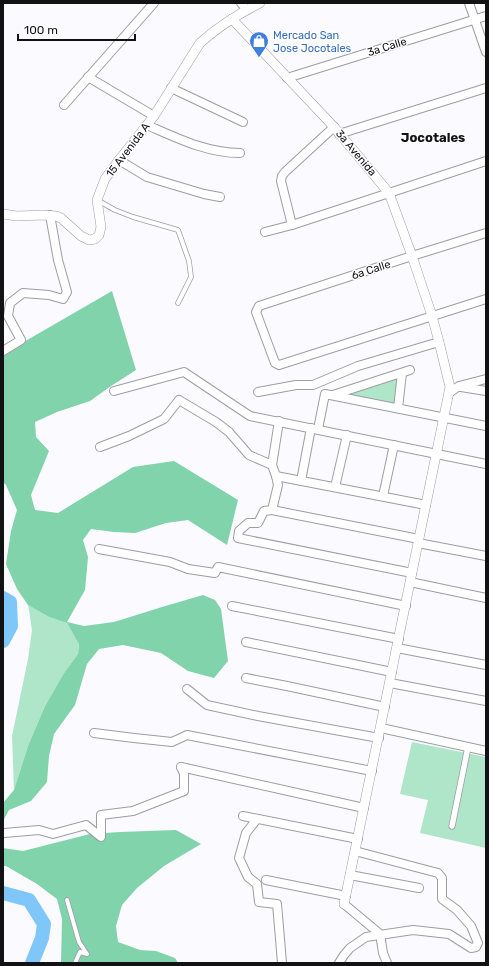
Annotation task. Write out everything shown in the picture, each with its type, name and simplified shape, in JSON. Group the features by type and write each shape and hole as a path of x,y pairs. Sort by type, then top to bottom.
{"street":[{"path":"64,105 154,3"},
{"name":"15 Avenida A","path":"3,214 17,216 50,215 61,218 81,236 88,240 94,239 98,235 101,227 97,200 105,179 154,116 200,43 232,19 244,6 260,3"},
{"path":"469,3 486,52"},
{"name":"3a Calle","path":"287,78 486,16"},
{"name":"3a Avenida","path":"232,19 337,130 389,192 432,316 450,387 345,900"},
{"path":"88,77 154,116"},
{"path":"171,88 243,122"},
{"path":"292,225 281,181 282,176 337,130 486,88"},
{"path":"147,125 212,150 240,153"},
{"path":"119,160 147,177 204,194 220,196"},
{"path":"265,232 292,225 486,161"},
{"path":"3,351 22,340 8,316 10,303 23,293 49,295 63,299 67,292 58,260 50,215"},
{"name":"6a Calle","path":"432,316 279,365 275,364 256,312 259,306 486,233"},
{"path":"432,316 486,299"},
{"path":"258,392 296,385 313,385 358,366 439,342"},
{"path":"332,396 406,371 398,408"},
{"path":"114,391 184,372 250,416 486,464"},
{"path":"449,393 460,386 486,379"},
{"path":"460,386 486,392"},
{"path":"301,480 325,394 486,426"},
{"path":"100,448 164,419 179,400 216,422 229,432 249,455 272,465"},
{"path":"272,510 278,485 272,465 279,422"},
{"path":"335,487 346,435"},
{"path":"383,496 394,445"},
{"path":"276,476 426,505"},
{"path":"486,556 272,510 264,511 258,523 248,523 239,531 238,538 411,578 486,598"},
{"path":"99,549 170,562 188,569 215,572 218,567 406,606"},
{"path":"232,606 486,665"},
{"path":"246,642 392,672"},
{"path":"246,678 385,707"},
{"path":"390,683 486,701"},
{"path":"187,689 207,705 258,716 380,733 486,751"},
{"path":"94,733 172,742 186,735 372,771"},
{"path":"452,826 468,747"},
{"path":"4,833 39,830 53,834 86,825 101,837 101,815 133,811 184,791 184,774 181,767 364,808"},
{"path":"243,816 358,839"},
{"path":"258,819 246,834 239,858 248,878 257,884 259,902 277,904 282,963"},
{"path":"339,963 347,951 366,936 413,930 449,934 471,948 476,948 478,943 471,926 457,910 442,899 442,878 438,873 355,851"},
{"path":"350,874 419,888"},
{"path":"266,880 345,900 380,934 383,954 388,963"}],"lane":[{"path":"97,200 115,210 133,217 178,230 190,261 191,277 178,303"},
{"path":"67,900 78,942 87,954 80,952 75,963"}],"green space":[{"path":"112,291 136,370 90,401 57,412 35,422 36,437 49,451 31,495 35,510 58,513 133,467 174,461 238,500 227,545 188,520 166,523 135,533 91,529 83,540 88,557 85,590 67,622 84,626 114,622 203,595 215,600 221,609 228,661 214,678 188,671 161,653 123,645 99,649 87,664 75,705 54,734 49,756 47,782 31,801 9,810 3,821 3,803 14,790 28,746 45,706 64,673 78,654 79,644 67,623 49,617 28,605 17,589 6,564 11,531 17,510 6,485 3,482 3,354"},
{"path":"402,373 398,408 332,396"},
{"path":"28,605 49,617 67,623 79,643 78,654 64,673 45,706 28,746 14,790 12,736 28,659 32,630"},
{"path":"412,742 486,757 486,848 420,833 428,800 400,794"},
{"path":"176,830 201,844 164,866 137,888 122,905 116,926 118,942 140,950 156,951 175,958 178,963 61,963 62,919 57,899 37,884 6,866 3,866 3,848 23,851 90,834"}],"waterway":[{"path":"3,598 10,602 11,626 3,641"},
{"path":"3,893 29,900 44,924 42,938 32,963"}],"place":[{"name":"Mercado San Jose Jocotales","path":"259,58"}],"district":[{"name":"Jocotales","path":"433,137"}]}
